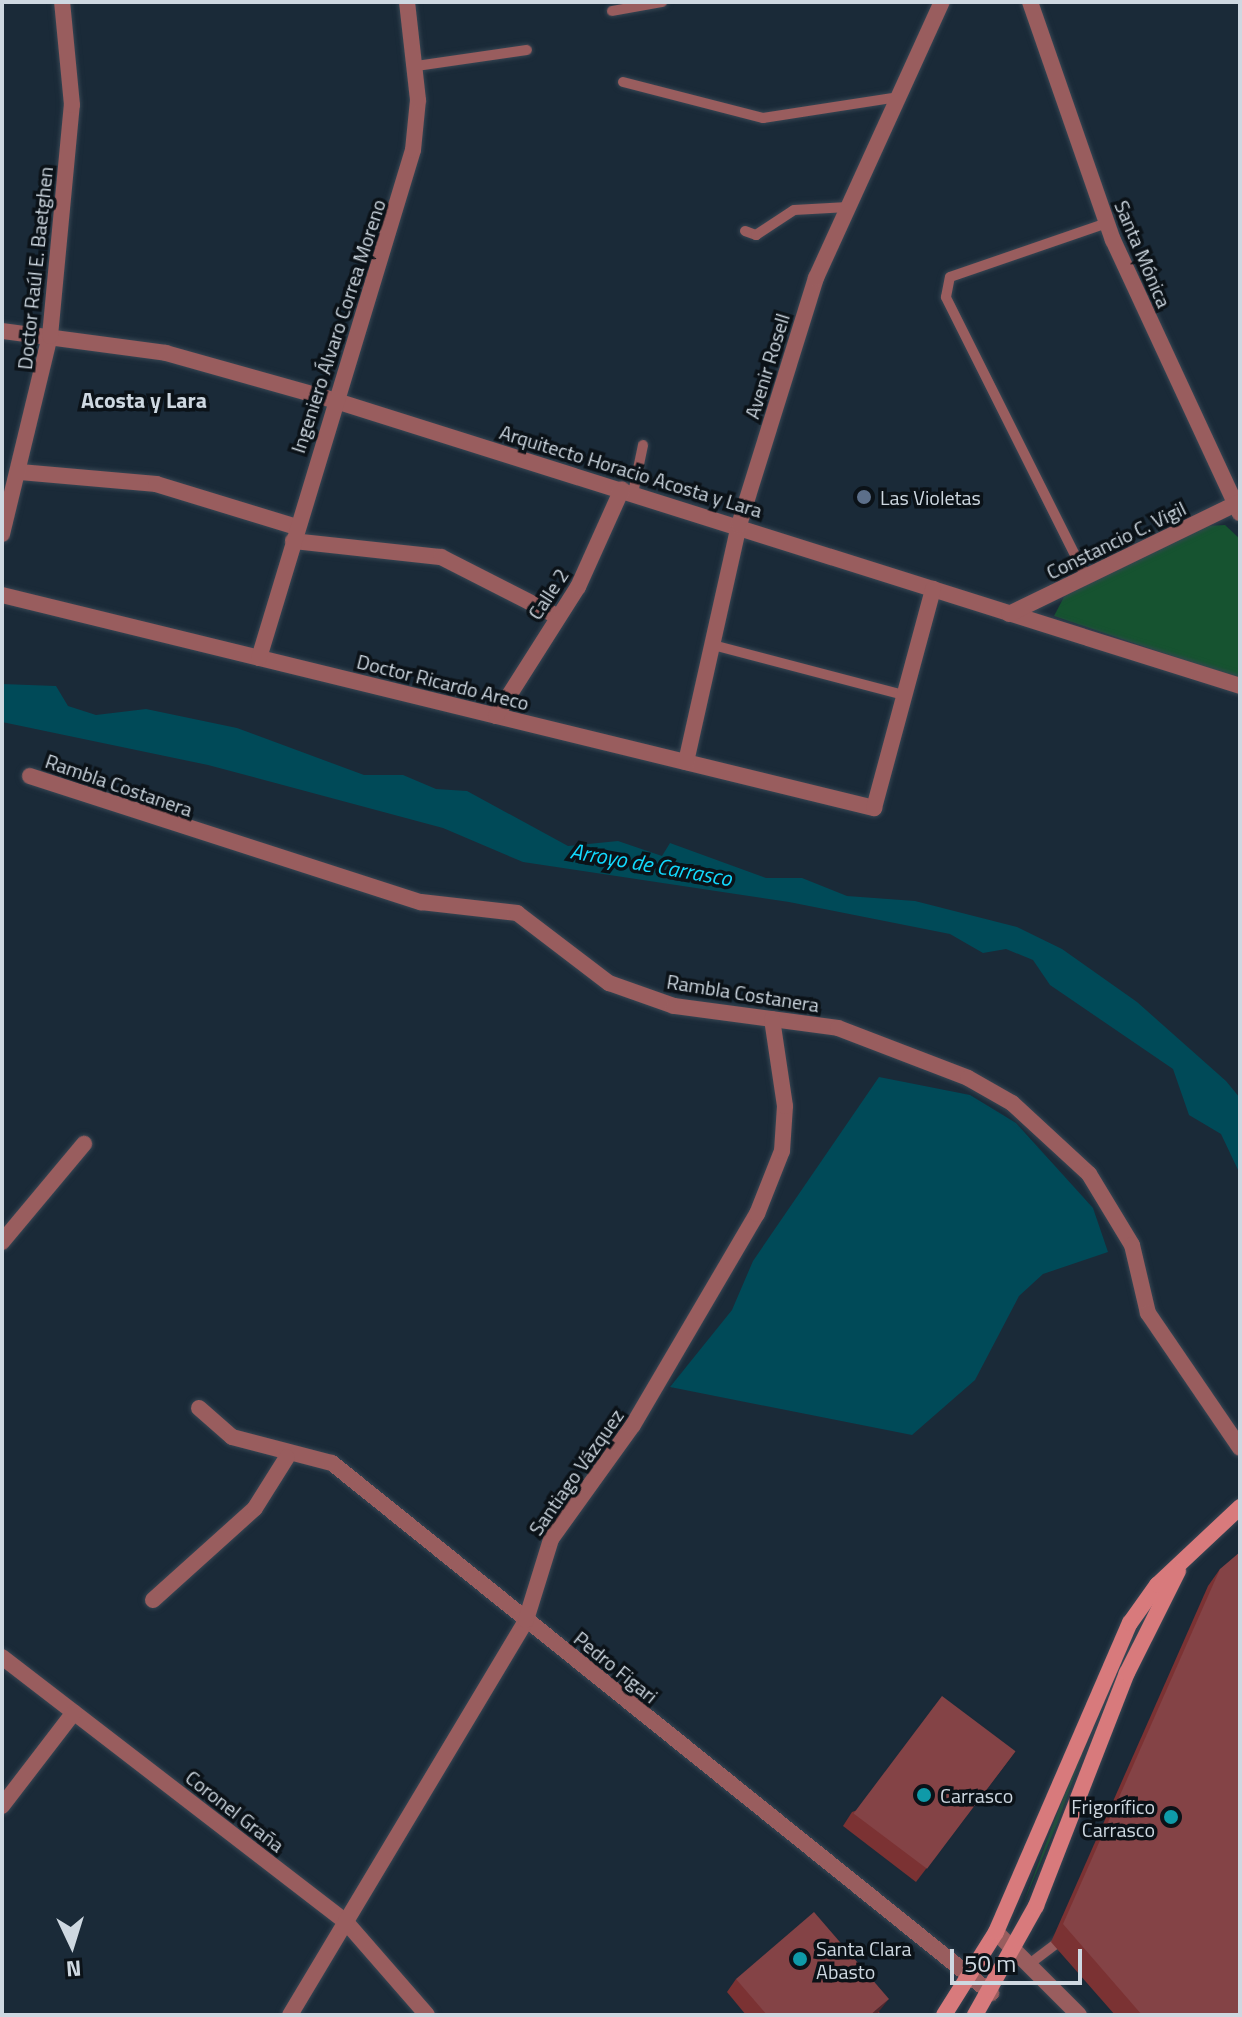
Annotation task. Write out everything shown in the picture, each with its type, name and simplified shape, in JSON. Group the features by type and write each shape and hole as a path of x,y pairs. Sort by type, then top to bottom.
{"main road":[{"path":"944,2015 996,1932 1107,1667 1157,1585 1178,1571 1240,1507"},
{"path":"975,2015 991,1993 1015,1947 1127,1673 1178,1571"}],"street":[{"name":"Doctor Raúl E. Baetghen","path":"2,534 12,480 50,336 72,105 62,2"},
{"name":"Ingeniero Álvaro Correa Moreno","path":"259,658 333,400 413,150 416,66 407,2"},
{"name":"Avenir Rosell","path":"686,762 739,525 816,278 942,2"},
{"name":"Santa Mónica","path":"1030,2 1107,223 1239,506"},
{"name":"Arquitecto Horacio Acosta y Lara","path":"2,331 166,353 333,400 739,525 1240,686"},
{"path":"12,480 156,484 295,534 441,557 557,616"},
{"name":"Calle 2","path":"496,716 605,538 627,491"},
{"name":"Constancio C. Vigil","path":"1009,614 1239,506"},
{"path":"903,695 933,589"},
{"name":"Doctor Ricardo Areco","path":"2,595 874,808 903,695"},
{"name":"Rambla Costanera","path":"30,776 421,902 517,913 609,983 674,1006 838,1028 968,1078 1012,1103 1089,1174 1132,1245 1148,1313 1240,1448"},
{"name":"Santiago Vázquez","path":"290,2015 526,1620 551,1539 633,1425 757,1214 782,1151 785,1106 772,1019"},
{"path":"2,1242 84,1144"},
{"name":"Pedro Figari","path":"199,1408 232,1437 287,1457 311,1454 332,1463 991,1993"},
{"path":"153,1600 255,1508 287,1457"},
{"name":"Coronel Graña","path":"2,1657 346,1922 427,2015"},
{"path":"2,1806 74,1712"},
{"path":"996,1932 1032,1962 1079,2015"}],"lane":[{"path":"612,11 662,2"},
{"path":"416,66 527,50"},
{"path":"623,82 763,118 899,97"},
{"path":"745,231 756,235 794,210 848,207"},
{"path":"1086,577 946,297 950,277 1107,223"},
{"path":"627,491 643,445"},
{"path":"713,645 903,695"},
{"path":"1032,1962 1080,1927"}],"green space":[{"path":"1225,525 1240,539 1240,679 1054,616 1065,595 1205,526"},
{"path":"1090,1734 1057,1824 1023,1904 1087,1735"}],"water":[{"name":"Arroyo de Carrasco","path":"2,684 56,686 68,706 96,715 146,709 237,728 364,775 403,775 436,789 467,791 568,846 618,841 662,856 670,843 766,878 802,878 847,896 915,901 1017,927 1062,949 1137,1002 1226,1081 1240,1098 1240,1174 1221,1134 1189,1115 1173,1069 1050,985 1033,960 1006,949 983,953 950,934 789,902 523,862 443,828 208,765 2,722"},
{"path":"879,1077 970,1095 1016,1123 1093,1208 1108,1252 1043,1274 1019,1296 975,1380 912,1435 670,1387 732,1310 753,1261"}],"building":[{"name":"Frigorífico Carrasco","path":"1240,1552 1240,2015 1142,2015 1063,1924 1220,1569"},
{"name":"Carrasco","path":"942,1696 1015,1751 927,1869 854,1813"},
{"name":"Santa Clara Abasto","path":"814,1912 889,1999 870,2015 767,2015 736,1979"}],"place":[{"name":"Las Violetas","path":"864,497"},
{"name":"Carrasco","path":"924,1795"},
{"name":"Frigorífico Carrasco","path":"1171,1817"},
{"name":"Santa Clara Abasto","path":"800,1959"}],"district":[{"name":"Acosta y Lara","path":"144,401"}]}
